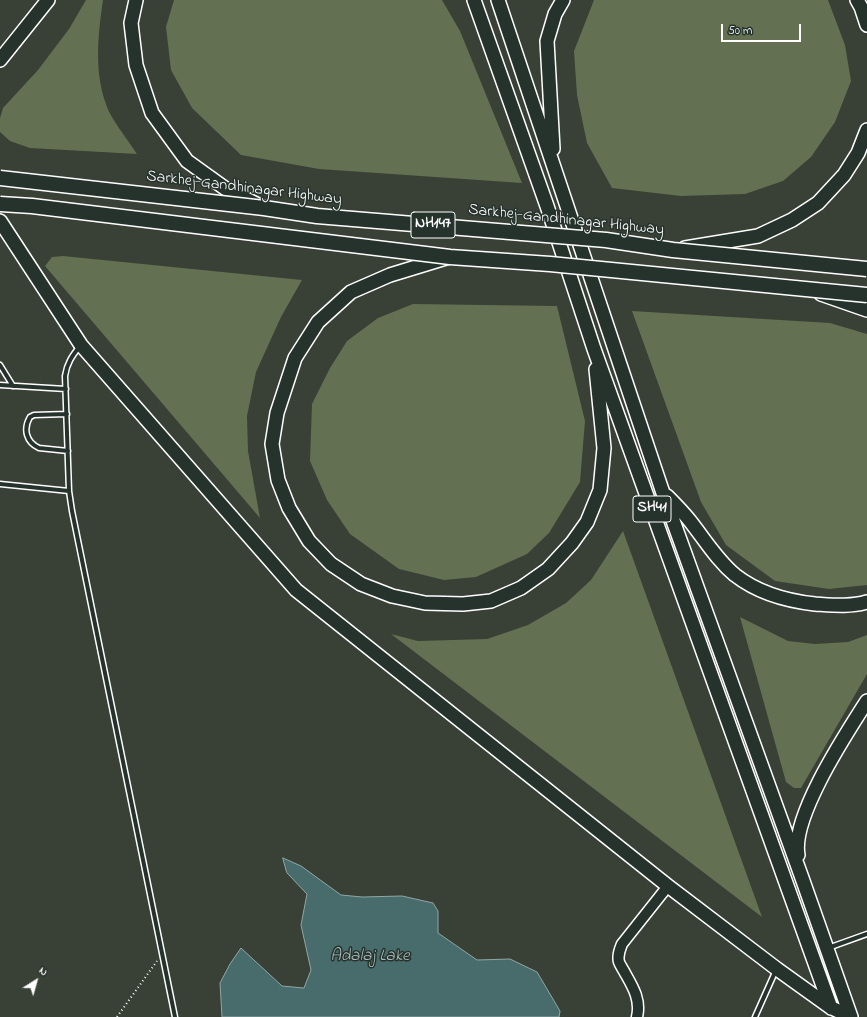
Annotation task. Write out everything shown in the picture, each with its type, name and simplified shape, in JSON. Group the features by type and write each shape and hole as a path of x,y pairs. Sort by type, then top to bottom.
{"highway":[{"name":"Sarkhej-Gandhinagar Highway","path":"0,178 264,208 317,216 606,240 673,250 867,269"},
{"name":"NH147","path":"0,204 32,206 450,257 550,264 867,294"}],"main road":[{"path":"0,60 48,0"},
{"path":"136,0 131,22 136,65 152,113 187,161 226,189 264,208"},
{"path":"470,0 480,16"},
{"name":"SH41","path":"474,0 547,206 594,349 832,1012"},
{"name":"SH41","path":"498,0 662,490 851,1017"},
{"path":"554,166 547,41 555,14 563,0"},
{"path":"857,0 867,25"},
{"path":"673,250 758,236 792,220 818,203 844,175 858,153 867,130"},
{"path":"0,221 81,345 296,590 668,886 832,1012 851,1017"},
{"path":"450,257 390,275 351,292 318,322 294,358 277,413 272,444 278,480 289,508 309,541 331,564 360,584 392,596 424,603 463,604 491,601 520,588 548,569 572,543 587,522 600,490 604,448 594,349"},
{"path":"807,289 867,310"},
{"path":"662,490 690,521 705,543 721,561 736,575 755,587 777,597 802,603 860,605 867,602"},
{"path":"802,878 796,847 802,819 816,788 848,731 867,701"}],"street":[{"path":"637,1017 638,1001 634,989 618,962 618,952 622,944 668,886"}],"lane":[{"path":"81,345 70,358 67,366 66,389 69,491 174,1017"},
{"path":"0,365 13,386"},
{"path":"0,385 66,389"},
{"path":"67,414 34,415 30,417 26,427 27,438 34,446 38,448 68,451"},
{"path":"0,484 69,491"},
{"path":"827,949 867,934"},
{"path":"755,1017 777,969"}],"path":[{"path":"117,1017 162,955"}],"green space":[{"path":"86,0 103,0 98,52 98,66 102,91 111,116 137,154 30,148 10,141 0,132 0,118 3,108 38,70 69,29"},
{"path":"174,0 442,0 460,31 522,183 319,169 241,155 192,108 171,70 166,27"},
{"path":"594,0 828,0 845,45 851,81 835,122 811,157 783,181 745,194 681,196 612,188 587,143 577,95 574,51"},
{"path":"63,256 302,280 281,317 256,372 247,416 248,451 260,518 45,266 52,257"},
{"path":"413,304 557,306 585,421 580,482 549,533 527,554 476,577 444,580 399,569 350,534 327,500 310,461 312,404 330,368 347,341 378,318"},
{"path":"632,311 830,323 867,334 867,585 829,589 775,581 726,545 701,502"},
{"path":"623,531 762,917 391,634 418,641 487,639 528,625 566,603 591,580"},
{"path":"740,617 788,641 815,644 848,642 867,635 867,674 801,788 794,788 786,782"}],"water":[{"name":"Adalaj Lake","path":"283,858 301,866 341,895 362,897 402,896 433,903 438,911 438,933 477,960 510,959 537,972 560,1011 559,1017 222,1017 220,983 230,964 241,948 282,986 304,988 311,970 301,925 307,894 287,873"}]}
